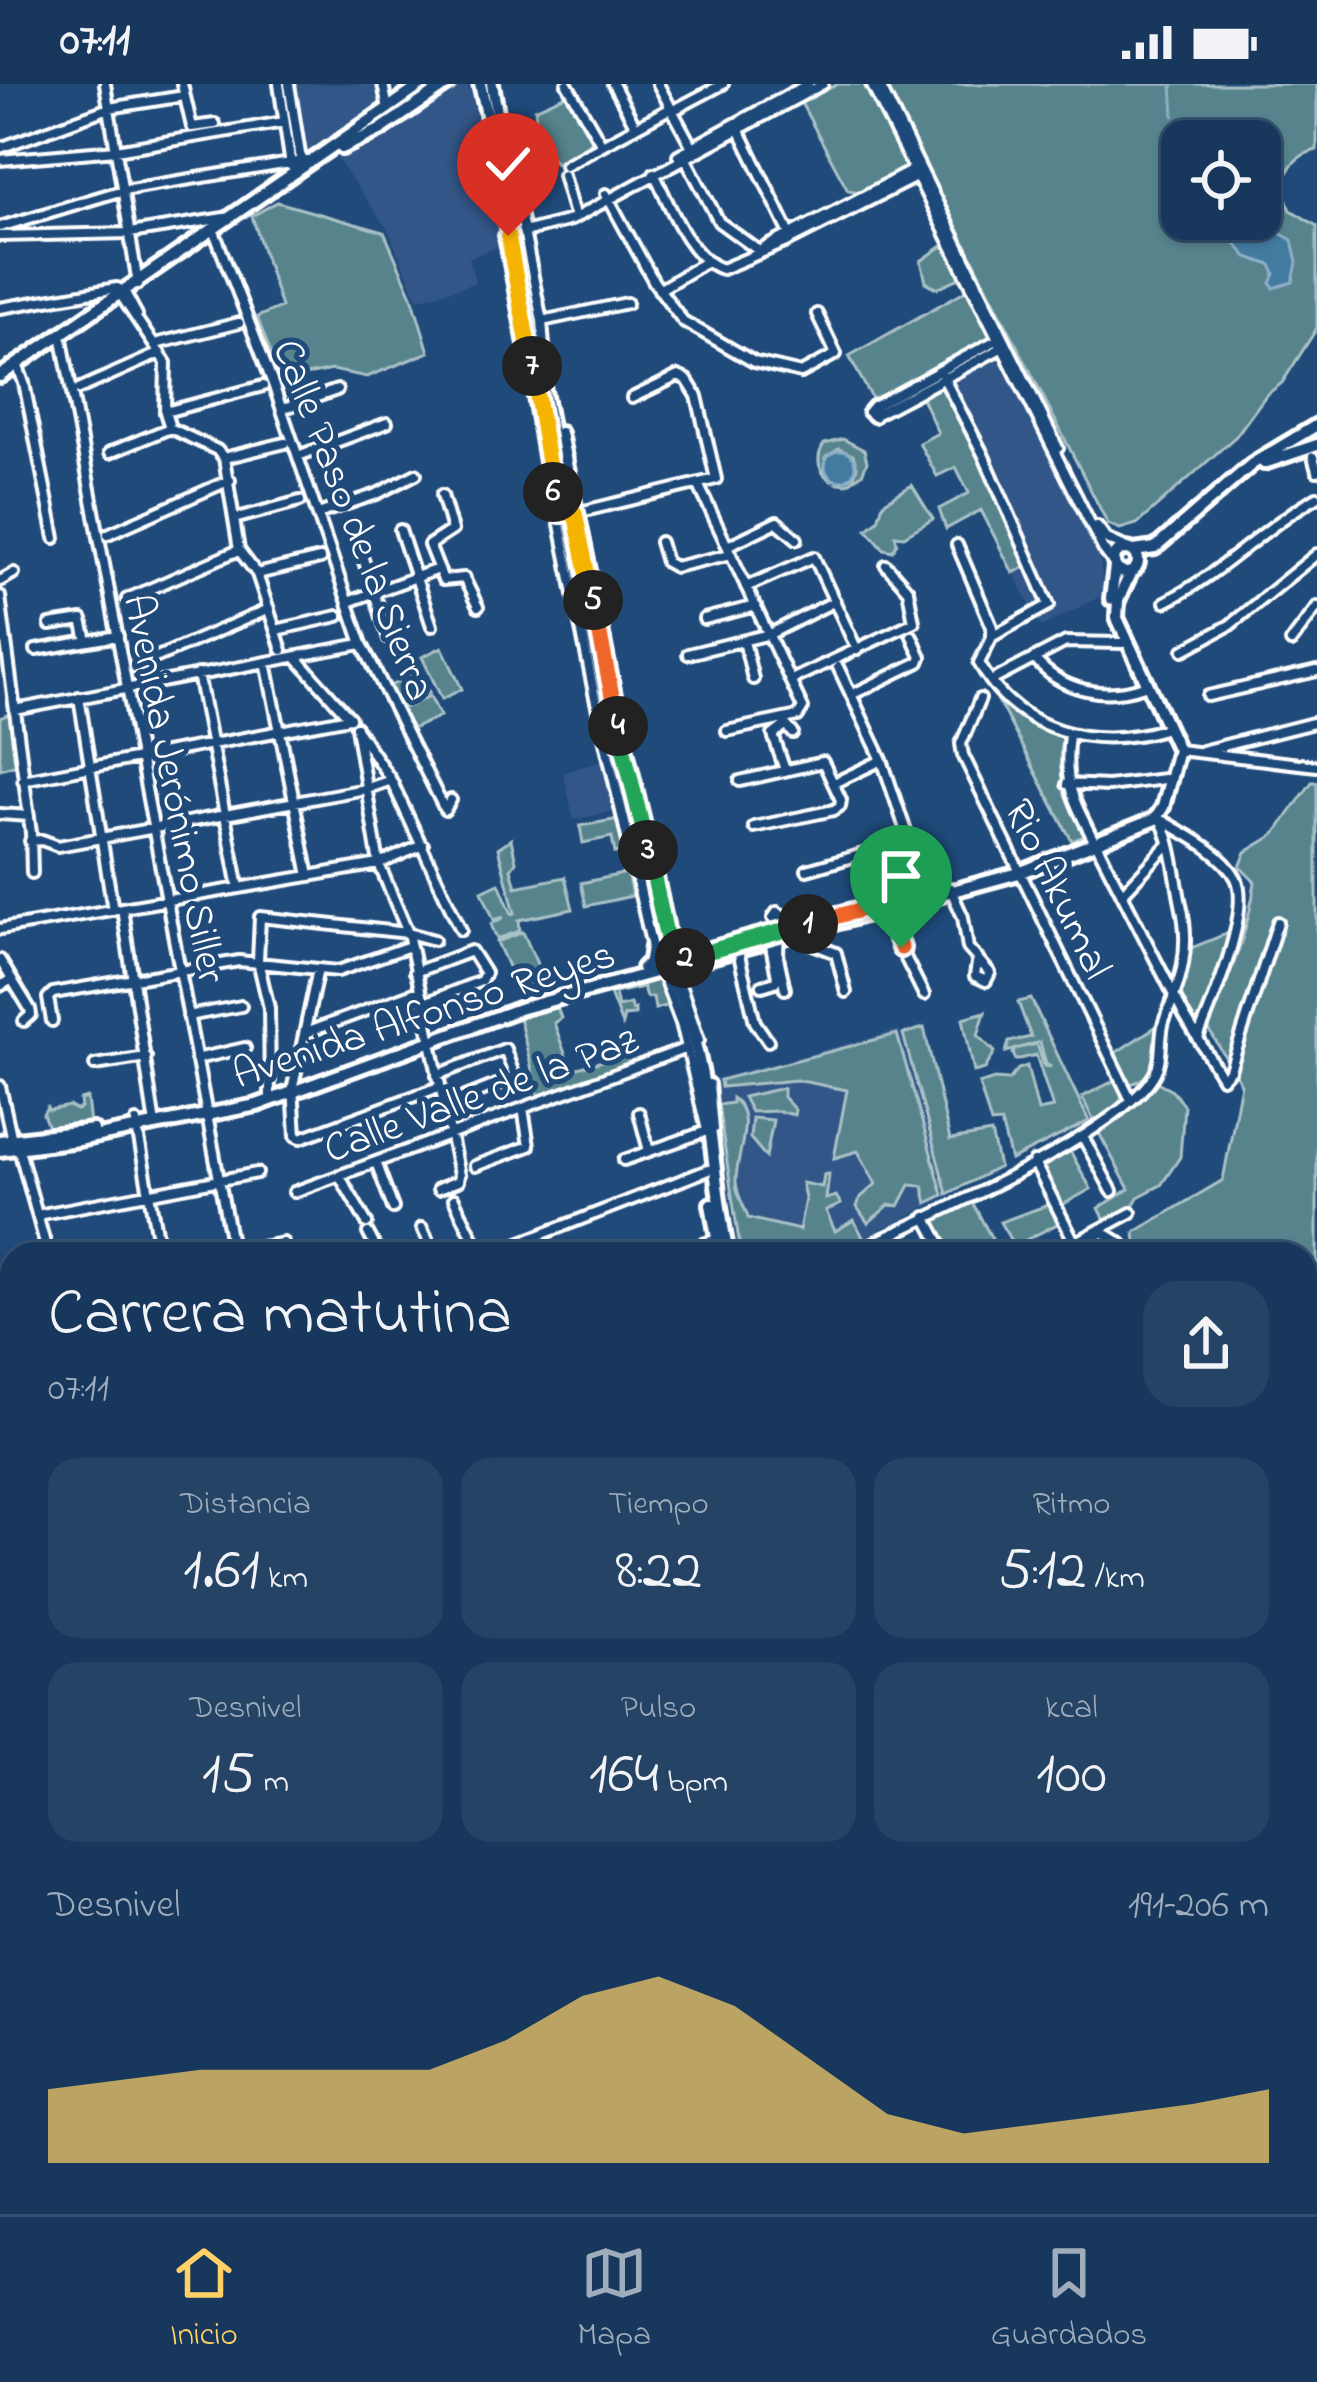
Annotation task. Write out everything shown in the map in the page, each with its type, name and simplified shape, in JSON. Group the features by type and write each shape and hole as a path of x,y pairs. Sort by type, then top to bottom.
{"main road":[{"path":"342,148 380,130 446,84"},
{"path":"476,84 491,98 512,210"},
{"path":"138,284 298,161 420,90"},
{"path":"0,379 420,90"},
{"path":"520,249 572,514 586,629 655,916"},
{"path":"520,249 630,802 626,829"},
{"path":"533,391 542,376"},
{"path":"1164,779 1171,747 1109,608 1112,565 1120,550 1155,548 1252,464 1317,425"},
{"path":"1163,820 1178,750 1117,618 1118,600 1134,570 1263,464 1315,451"},
{"path":"555,506 572,514"},
{"path":"1131,550 1134,570"},
{"path":"1112,565 1120,572 1134,570"},
{"path":"574,596 580,578"},
{"path":"594,693 598,666"},
{"name":"Avenida Alfonso Reyes","path":"1094,844 1153,812 1164,779"},
{"name":"Avenida Alfonso Reyes","path":"950,889 1163,820"},
{"name":"Avenida Alfonso Reyes","path":"10,1144 207,1114 293,1089 536,998 643,968 658,967 675,976 777,930 950,889 1016,868"},
{"path":"643,968 650,961 652,947"},
{"name":"Avenida Alfonso Reyes","path":"429,1039 658,967"},
{"path":"675,976 709,1129 723,1242"},
{"name":"Avenida Alfonso Reyes","path":"207,1114 293,1089"},
{"path":"709,1129 708,1170 717,1240"}],"street":[{"path":"105,84 138,284"},
{"path":"182,84 192,127 214,124"},
{"path":"283,84 284,122 298,161"},
{"path":"283,84 298,161"},
{"path":"383,84 388,109"},
{"path":"581,84 569,87 602,145"},
{"path":"614,84 636,127"},
{"path":"658,84 692,147"},
{"path":"574,215 564,170 602,145 723,84"},
{"path":"524,230 574,215 692,147 735,130 808,84"},
{"path":"508,234 568,221 821,84"},
{"path":"875,84 1099,530 1131,550"},
{"path":"0,148 109,108 184,96"},
{"path":"0,160 116,150 284,122"},
{"path":"735,130 789,232"},
{"path":"685,157 719,222 761,250"},
{"path":"0,232 123,190 298,161"},
{"path":"654,173 683,230 709,263 722,269 917,172"},
{"path":"761,250 787,242 917,172"},
{"path":"607,196 659,290 683,321 706,337 754,362 801,373 836,354 818,314"},
{"path":"512,210 524,230 520,249 533,391 574,596 586,629 594,693 652,947 658,967 675,976"},
{"path":"512,210 508,234 520,249 542,322 545,359"},
{"path":"0,232 130,233 231,217"},
{"name":"Calle Paso de la Sierra","path":"214,234 282,409 362,644 443,808 451,800"},
{"path":"659,290 709,263"},
{"path":"0,308 115,288 158,349 168,373 170,428"},
{"path":"542,322 627,303"},
{"path":"79,389 158,349 239,323"},
{"name":"Avenida Jerónimo Siller","path":"62,336 228,1242"},
{"path":"877,410 1003,342"},
{"path":"1003,342 1112,565"},
{"path":"18,366 55,538"},
{"path":"942,374 1049,605 992,637 979,659 991,681 1024,714 1069,734 1117,739 1164,729"},
{"path":"572,514 714,482 717,475 691,383 678,376 632,398"},
{"path":"166,412 263,386"},
{"path":"282,409 338,390"},
{"path":"298,456 387,423"},
{"path":"109,453 170,428 217,450 230,480 239,550 257,574 282,650"},
{"path":"224,458 285,443"},
{"path":"1315,451 1317,471"},
{"path":"318,514 416,474"},
{"path":"108,534 230,480"},
{"path":"699,486 803,708 801,715 727,731"},
{"path":"442,495 452,527 429,543 446,581 464,578 478,607"},
{"path":"1165,602 1196,586 1278,519 1317,496"},
{"path":"234,519 299,501"},
{"path":"660,542 666,562 675,567 729,550 777,523 797,539"},
{"path":"400,530 432,626"},
{"path":"359,545 389,640"},
{"path":"957,545 992,637"},
{"path":"127,599 239,550"},
{"path":"1184,650 1230,625 1317,554"},
{"path":"746,587 811,556 857,650"},
{"path":"257,574 320,559"},
{"path":"791,680 914,622 908,590 886,565"},
{"path":"348,602 438,569"},
{"path":"0,581 14,573"},
{"path":"0,596 32,873"},
{"path":"688,654 770,634 835,602"},
{"path":"704,619 756,606"},
{"path":"1291,642 1317,607"},
{"path":"134,668 269,609"},
{"path":"276,630 338,616"},
{"path":"50,625 82,620 87,641"},
{"path":"36,650 118,635"},
{"path":"851,695 919,662 912,636"},
{"path":"744,641 752,679"},
{"path":"991,681 1072,641 1123,643"},
{"path":"15,710 362,644"},
{"path":"295,656 350,718 391,780 461,930"},
{"path":"1034,658 1058,680 1088,691 1123,692 1144,686"},
{"path":"266,662 309,876"},
{"path":"838,667 882,760 927,894"},
{"path":"1208,696 1317,671"},
{"path":"198,674 239,887"},
{"path":"0,692 11,685"},
{"path":"79,697 101,838 134,981 155,1122"},
{"name":"Rio Akumal","path":"980,699 961,750 1124,1086 1127,1103"},
{"path":"23,780 350,718"},
{"path":"1212,752 1317,722"},
{"path":"785,770 773,735 786,725 793,733"},
{"path":"356,728 379,864 408,933 458,1179 438,1189"},
{"path":"1069,734 1066,784 1197,1039 1216,1074 1225,1078 1278,922"},
{"path":"1178,750 1317,766"},
{"path":"835,783 882,760"},
{"path":"740,782 820,762 826,765 841,800 838,808 754,827"},
{"path":"1066,784 1108,786 1164,779"},
{"path":"30,841 58,846 391,780"},
{"path":"624,1160 709,1129 687,1048 641,819 630,802"},
{"path":"0,814 28,816"},
{"path":"876,1242 1083,1137 1127,1103 1157,1070 1163,1025 1175,998 1187,938 1163,820"},
{"path":"1163,820 1229,867 1241,898 1236,927 1197,1039"},
{"path":"808,870 909,841"},
{"path":"0,929 379,864 423,844"},
{"path":"1122,894 1168,845"},
{"path":"950,889 963,917 968,948 989,971 991,977 983,982 976,976 977,963"},
{"path":"886,905 896,938 924,995"},
{"path":"270,1095 269,1008 258,961 259,920 265,914 434,940"},
{"path":"799,924 810,943 836,953 846,992"},
{"path":"649,933 658,938 665,928"},
{"path":"762,986 777,977 777,930"},
{"path":"777,930 785,989"},
{"path":"52,1021 48,998 52,993 258,961 338,971 410,946"},
{"path":"737,947 755,1022 768,1041"},
{"path":"415,972 471,951 485,973 481,981 422,1004"},
{"path":"0,960 30,1010 24,1021"},
{"path":"318,969 293,1089 294,1131 301,1138 439,1087"},
{"path":"0,986 12,979"},
{"path":"305,1034 419,991"},
{"path":"188,1016 242,1006"},
{"path":"196,1059 245,1048"},
{"name":"Calle Valle de la Paz","path":"294,1192 687,1048"},
{"path":"436,1075 505,1049 514,1074 443,1106"},
{"path":"95,1065 146,1057"},
{"path":"0,1087 10,1144 45,1242"},
{"path":"475,1166 528,1147 523,1108"},
{"path":"639,1113 649,1151"},
{"path":"136,1125 158,1242"},
{"path":"1083,1137 1112,1191"},
{"path":"376,1162 393,1208"},
{"path":"1034,1162 1074,1242"},
{"path":"522,1242 708,1170"},
{"path":"37,1215 257,1173"},
{"path":"339,1175 373,1242"},
{"path":"454,1199 475,1242"},
{"path":"1077,1242 1131,1213"},
{"path":"926,1216 940,1242"},
{"path":"422,1228 429,1242"},
{"path":"1098,1242 1101,1231"},
{"path":"1101,1231 1119,1242"},
{"path":"894,1233 898,1242"},
{"path":"711,1242 717,1240"}],"shaded area":[{"path":"291,84 380,84 383,103 318,152 305,156"},
{"path":"456,84 465,84 471,93 504,244 469,258 475,283 418,299 388,230 337,159 377,143"},
{"path":"1281,234 1292,240 1297,262 1293,282 1274,288 1271,265 1247,257 1234,242 1281,240"},
{"path":"1001,352 1097,541 1105,594 1041,627 924,395"},
{"path":"840,451 851,455 855,466 851,477 840,481 829,477 825,466 829,455"},
{"path":"602,760 614,811 574,820 563,773"},
{"path":"899,1030 946,1197 857,1242 739,1242 714,1079"}],"green space":[{"path":"838,84 868,84 907,160 904,170 860,192 848,190 801,103"},
{"path":"884,84 1317,84 1317,150 1292,165 1285,190 1291,210 1317,226 1317,328 1282,383 1266,395 1236,436 1137,524 1120,529 1108,524"},
{"path":"566,95 592,142 556,163 538,139 535,109"},
{"path":"277,202 384,232 412,296 429,352 367,377 332,370 281,380 257,317 281,307 252,216"},
{"path":"948,242 964,276 937,288 926,282 921,261"},
{"path":"970,288 995,335 873,400 849,356"},
{"path":"939,384 945,387 1029,565 1013,573 981,510 946,529 939,509 969,493 956,467 937,476 919,443 938,433 922,398 907,402"},
{"path":"843,439 864,450 867,462 862,474 847,484 838,483 854,476 853,455 839,449 826,457 824,471 833,481 821,470 819,460 824,444"},
{"path":"912,485 933,519 904,536 895,535 893,551 884,549 867,529 878,520 883,503"},
{"path":"442,647 462,689 442,699 422,657"},
{"path":"419,672 429,692 399,708 388,687"},
{"path":"430,696 440,716 410,730 400,710"},
{"path":"997,699 1027,722 1064,739 1065,794 1087,835 1072,841"},
{"path":"9,714 17,764 0,769 0,718"},
{"path":"1312,782 1317,782 1317,1242 1136,1242 1135,1232 1223,1180 1241,1084 1208,1028 1252,901 1255,882 1240,867 1246,852 1274,835"},
{"path":"619,819 626,850 615,853 612,837 583,843 580,826"},
{"path":"511,839 516,887 565,877 573,909 519,920 520,931 497,939 491,924 504,917 494,920 482,891 499,883 515,913 498,848"},
{"path":"627,873 632,896 586,906 581,883"},
{"path":"1233,931 1197,1029 1178,996 1191,948"},
{"path":"523,932 544,980 519,991 497,942"},
{"path":"656,976 669,1005 655,1009 653,997 646,997 643,987 615,993 618,1007 630,1004 635,1009 635,1015 624,1016 622,1025 607,986"},
{"path":"1031,999 1089,1121 1011,1160 1001,1123 991,1124 979,1084 1009,1080 1027,1066 1038,1111 1053,1108 1036,1055 1016,1060 1015,1049 1006,1052 1009,1042 1031,1037 1018,1002"},
{"path":"555,1002 561,1018 554,1023 571,1070 623,1055 629,1040 633,1064 539,1098 518,1013"},
{"path":"985,1012 978,1035 995,1052 985,1069 974,1072 963,1018"},
{"path":"1157,1026 1150,1070 1129,1084 1115,1053"},
{"path":"924,1028 950,1140 991,1133 999,1167 947,1194 903,1034"},
{"path":"897,1034 943,1195 927,1203 923,1186 910,1185 899,1206 889,1205 868,1223 857,1207 876,1184 858,1151 834,1158 847,1090 796,1080 721,1087 720,1080"},
{"path":"1116,1080 1123,1094 1119,1103 1095,1124 1082,1097"},
{"path":"1155,1081 1172,1090 1184,1106 1180,1157 1161,1185 1138,1197 1131,1210 1106,1222 1099,1208 1129,1189 1099,1133"},
{"path":"783,1088 794,1115 751,1112 743,1097"},
{"path":"87,1098 90,1125 48,1127 43,1114 47,1107 76,1110 81,1108 80,1100"},
{"path":"732,1098 743,1114 736,1182 748,1218 799,1230 805,1199 802,1183 822,1187 824,1174 829,1174 826,1199 836,1196 841,1204 826,1211 835,1231 854,1220 863,1237 853,1242 739,1242 718,1105 732,1103"},
{"path":"752,1118 773,1120 766,1157 750,1138"},
{"path":"1069,1149 1091,1189 1062,1205 1041,1164"},
{"path":"970,1198 994,1242 945,1242 933,1218"},
{"path":"1051,1204 1061,1222 1022,1242 1012,1242 1000,1222"}],"waterway":[{"path":"1172,84 1174,116"}],"tunnel":[{"path":"418,95 433,84"},
{"path":"515,210 523,247"},
{"path":"653,917 672,988"}],"route":[{"path":"508,236 555,506 560,513 575,513 634,806 641,819 672,962 886,903 901,948"}]}
